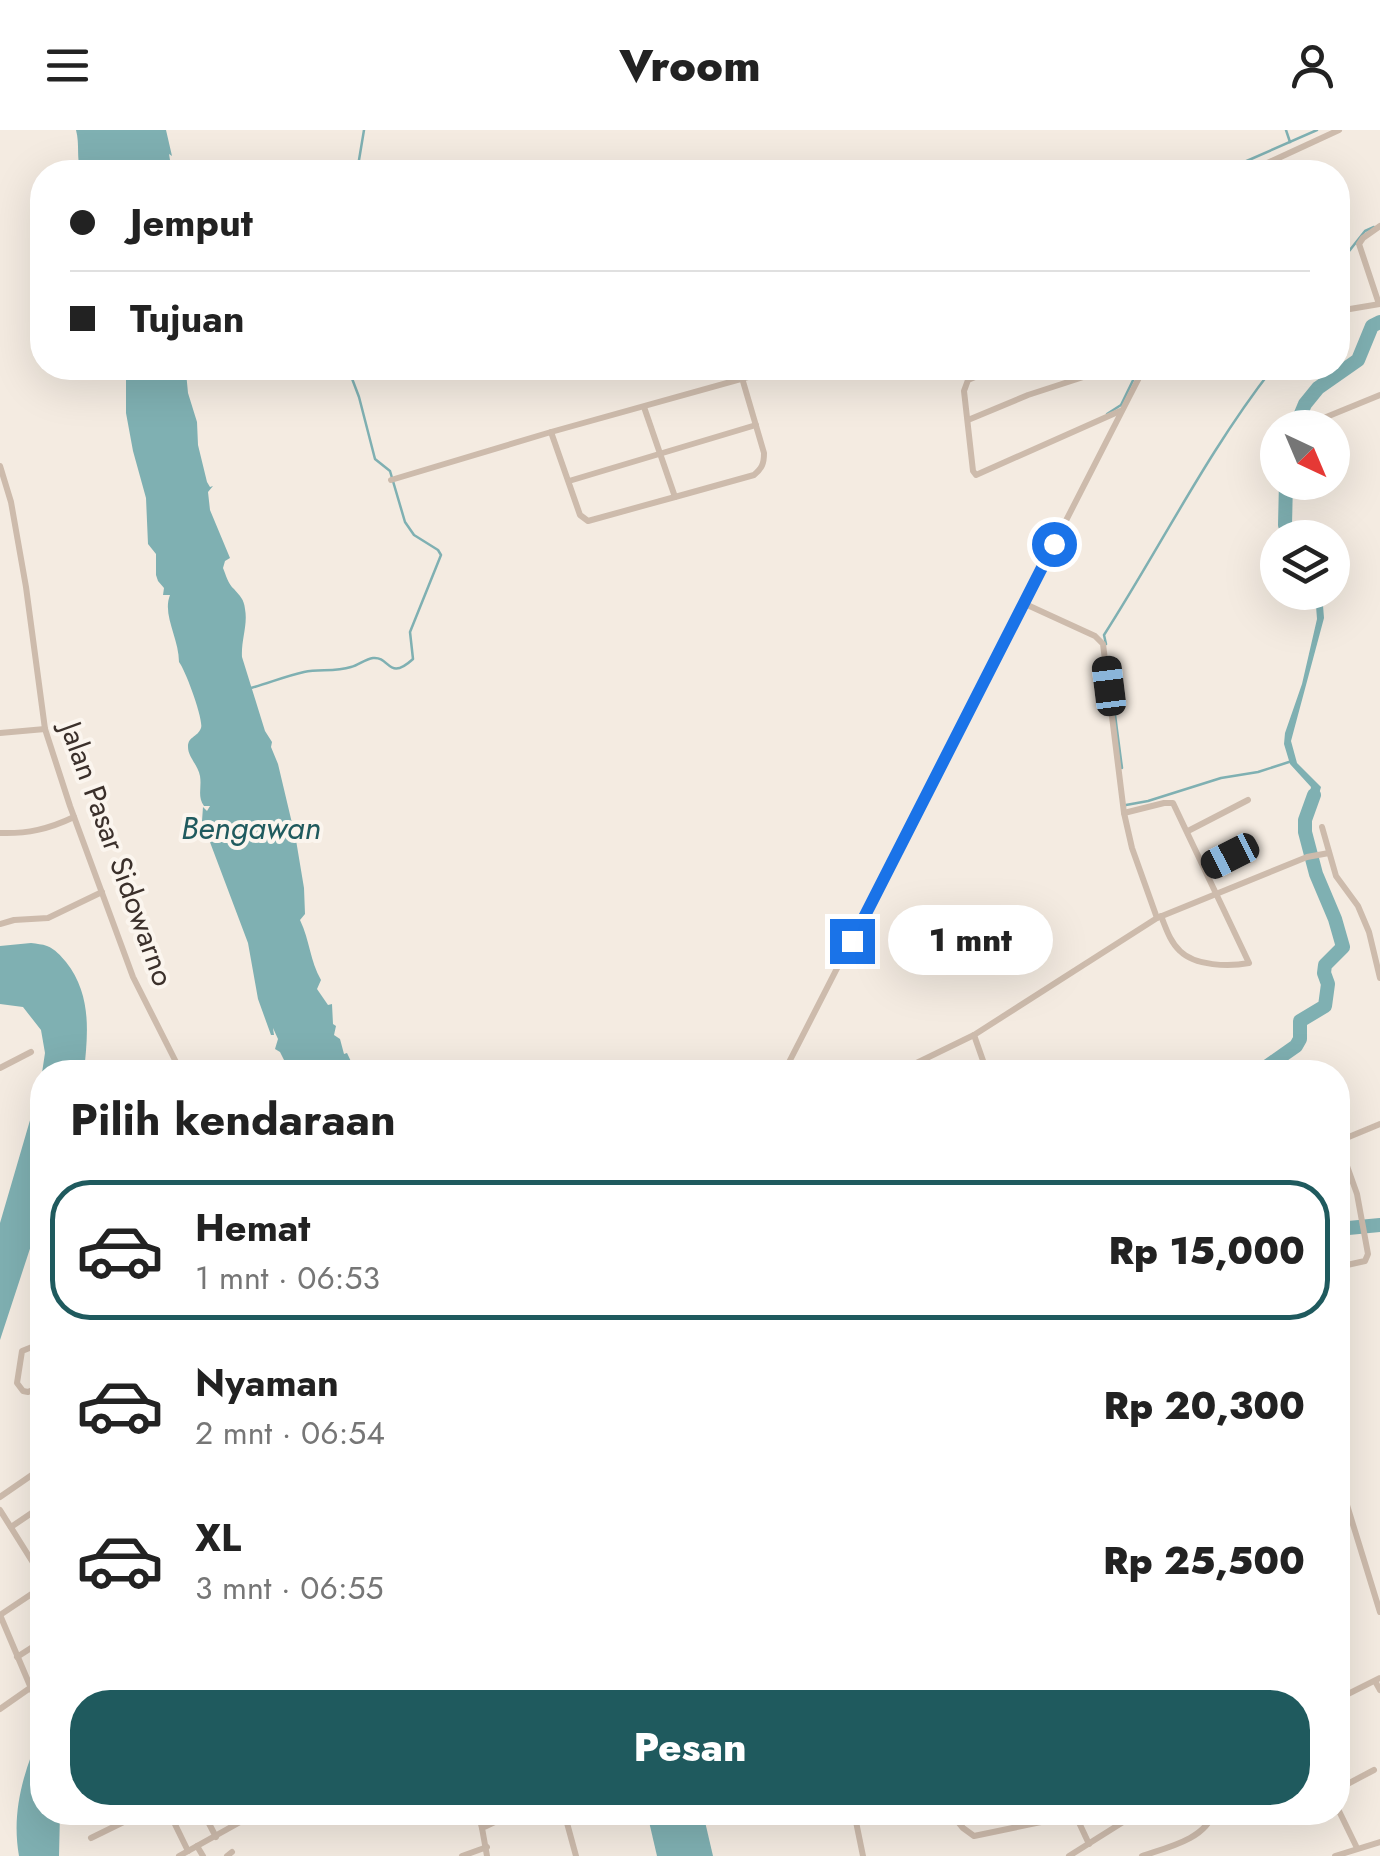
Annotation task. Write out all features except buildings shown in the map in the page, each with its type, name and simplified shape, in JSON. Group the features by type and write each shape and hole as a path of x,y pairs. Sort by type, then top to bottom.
{"street":[{"path":"1274,160 1339,130"},
{"path":"1350,309 1380,304 1359,244 1380,226"},
{"path":"392,480 735,380"},
{"path":"551,432 580,515 588,522 760,470 764,454 743,380"},
{"path":"972,380 964,390 972,471 978,475 1122,410"},
{"path":"968,420 1063,380"},
{"path":"790,1060 1138,380"},
{"path":"1343,410 1380,395"},
{"path":"644,407 675,497"},
{"path":"569,481 756,425"},
{"name":"Jalan Pasar Sidowarno","path":"0,466 11,502 26,587 46,729 74,817 134,977 175,1060"},
{"path":"1023,604 1095,636 1104,644 1126,812 1132,848 1175,946 1185,956 1211,963 1249,963 1176,807 1169,802 1126,812"},
{"path":"0,733 46,729"},
{"path":"1188,831 1248,800"},
{"path":"0,833 33,832 74,817"},
{"path":"1322,828 1326,854 1336,876 1363,917 1380,978"},
{"path":"923,1060 974,1036 1159,917 1307,857 1326,854"},
{"path":"1205,868 1230,856"},
{"path":"0,924 48,918 102,892"},
{"path":"974,1036 983,1060"},
{"path":"0,1068 31,1052"},
{"path":"1350,1136 1380,1124"},
{"path":"1350,1173 1358,1194 1367,1258 1350,1265"},
{"path":"30,1346 22,1351 17,1383 23,1391 30,1391"},
{"path":"0,1497 30,1476"},
{"path":"0,1510 30,1558"},
{"path":"11,1527 30,1514"},
{"path":"1350,1515 1380,1612"},
{"path":"0,1709 30,1688 0,1615 30,1595"},
{"path":"17,1657 30,1649"},
{"path":"1350,1693 1377,1680 1380,1690"},
{"path":"1350,1783 1374,1770"},
{"path":"91,1838 118,1825"},
{"path":"175,1825 188,1851"},
{"path":"210,1825 216,1837"},
{"path":"179,1856 236,1825"},
{"path":"462,1856 487,1851 481,1825"},
{"path":"482,1828 488,1825"},
{"path":"568,1825 576,1856"},
{"path":"857,1825 863,1856"},
{"path":"961,1825 974,1836 1024,1825"},
{"path":"1079,1825 1087,1856"},
{"path":"1069,1856 1119,1825"},
{"path":"1142,1856 1171,1846 1207,1825"},
{"path":"1345,1825 1356,1848"},
{"path":"1334,1856 1380,1842"},
{"path":"197,1846 203,1856"}],"water":[{"path":"76,130 166,130 172,156 169,154 170,160 79,160"},
{"name":"Bengawan","path":"126,380 187,380 207,482 213,486 208,492 210,510 230,558 223,568 244,606 242,657 272,742 296,840 304,888 305,914 300,920 321,980 317,989 328,1005 332,1004 334,1035 350,1060 284,1060 275,1049 278,1039 273,1028 271,1035 258,999 248,943 202,821 203,807 207,811 210,806 202,802 200,776 188,747 201,723 179,662 168,611 170,595 163,595 164,588 156,575 156,554 148,544 146,498 126,413"},
{"path":"1316,610 1323,610 1291,741 1297,763 1321,787 1314,811 1307,808 1311,787 1290,764 1284,744"},
{"path":"0,946 47,946 66,962 84,1001 85,1060 44,1060 41,1030 23,1007 0,1004"},
{"path":"30,1120 30,1249 0,1340 0,1223"},
{"path":"30,1760 30,1825 60,1825 59,1856 19,1856 17,1823"},
{"path":"650,1825 706,1825 713,1856 657,1856"}],"waterway":[{"path":"359,160 364,130"},
{"path":"1286,130 1290,142"},
{"path":"1249,160 1317,130"},
{"path":"1350,250 1365,231 1374,227"},
{"path":"1350,366 1358,360 1372,326 1380,322"},
{"path":"251,688 304,672 345,669 373,658 394,668 413,659 410,632 441,555 414,535 405,522 390,471 375,459 353,380"},
{"path":"1107,414 1121,405 1133,380"},
{"path":"1106,644 1104,635 1185,499 1264,380"},
{"path":"1302,410 1318,388 1329,380"},
{"path":"1285,520 1286,500"},
{"path":"1112,692 1122,768"},
{"path":"1126,805 1292,761"},
{"path":"1276,1060 1296,1046 1300,1021 1325,1006 1325,965 1343,947 1305,832 1314,795"},
{"path":"1350,1228 1380,1225"}],"route":[{"path":"852,941 1054,544"}]}
